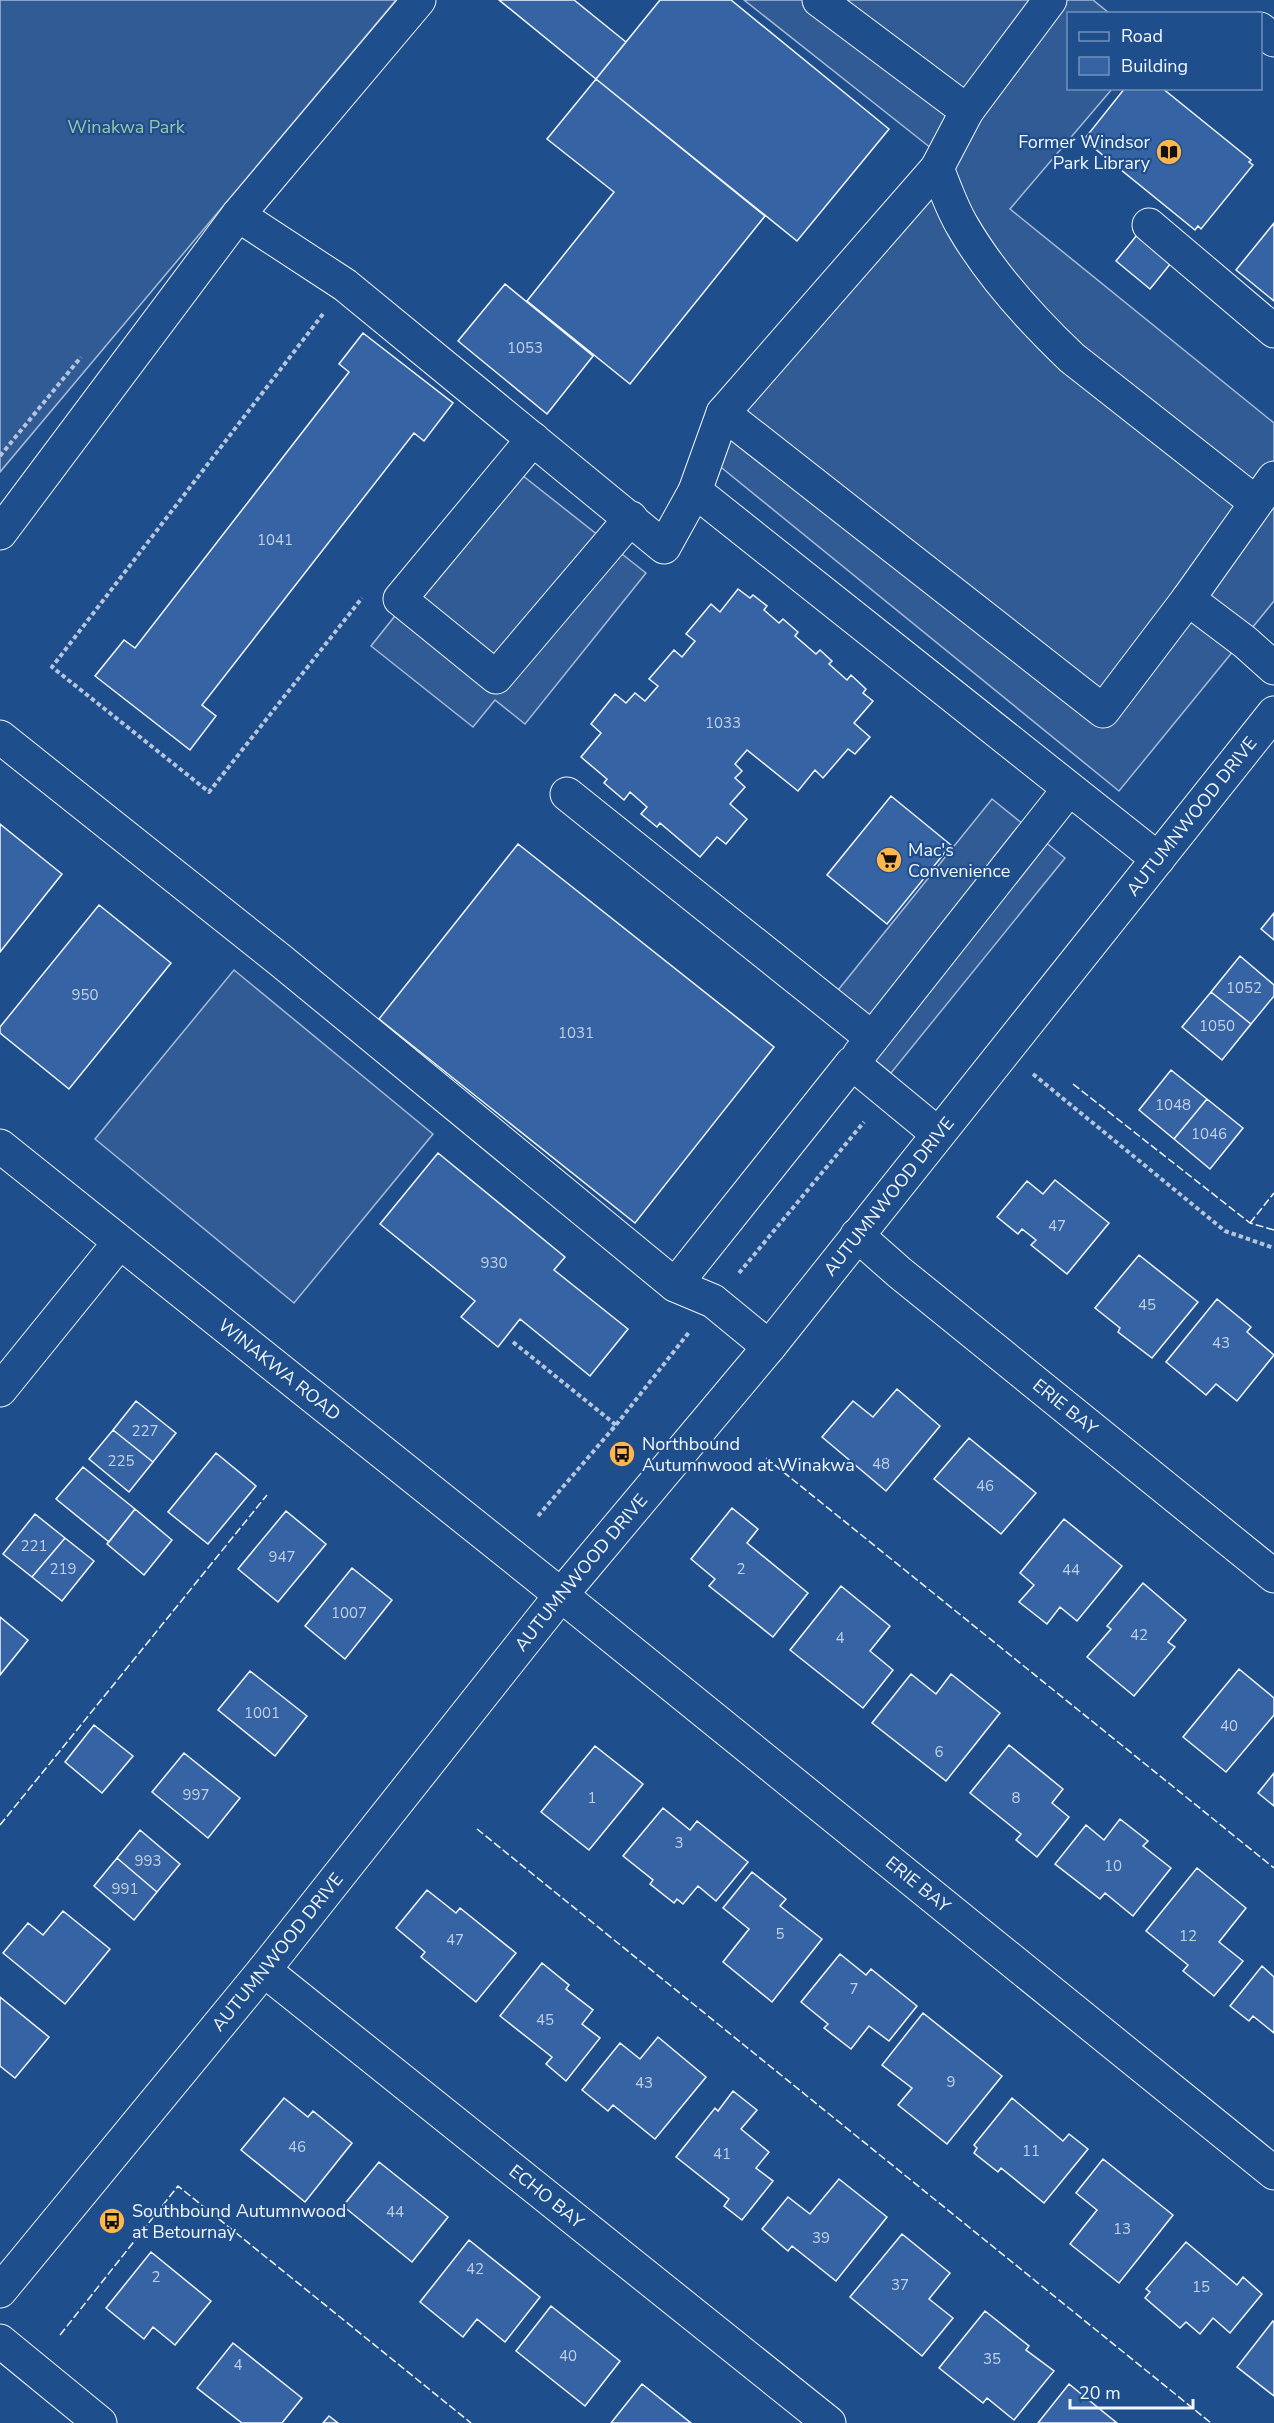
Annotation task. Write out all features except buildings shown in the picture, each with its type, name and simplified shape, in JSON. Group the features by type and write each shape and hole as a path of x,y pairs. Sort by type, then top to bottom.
{"street":[{"path":"0,533 238,215 419,0"},
{"path":"819,0 967,111"},
{"path":"238,215 345,285 664,547 695,491 723,413 937,168 967,111 1050,0"},
{"path":"1262,31 1274,40"},
{"path":"723,413 1103,711 1265,490 1072,358 1052,339 995,275 962,227 937,168"},
{"path":"1149,225 1274,331"},
{"path":"533,439 400,599 495,677 631,518"},
{"path":"695,491 1158,859"},
{"path":"1188,598 1245,642 1274,668"},
{"name":"AUTUMNWOOD DRIVE","path":"0,2290 264,1970 561,1595 769,1347 1274,713"},
{"path":"0,737 289,968 675,1285 713,1301 769,1347"},
{"path":"675,1285 1070,789"},
{"path":"567,794 862,1051 938,1134"},
{"name":"WINAKWA ROAD","path":"0,1146 561,1595"},
{"name":"ERIE BAY","path":"857,1235 909,1280 1274,1576"},
{"path":"0,1390 119,1243"},
{"name":"ERIE BAY","path":"561,1595 1274,2173"},
{"name":"ECHO BAY","path":"264,1970 829,2423"},
{"path":"0,2341 100,2423"}],"path":[{"path":"345,285 52,667 209,792 365,595"},
{"path":"1004,1051 1225,1232 1274,1248"},
{"path":"732,1281 866,1119"},
{"path":"538,1516 616,1425 694,1326"},
{"path":"513,1342 616,1425"}],"shaded area":[{"name":"Winakwa Park","path":"0,0 396,0 0,472"},
{"path":"744,0 1093,0 1108,12 1067,12 1067,90 1111,90 1010,209 1274,423 1274,601 1119,791 706,455 946,160"},
{"path":"513,468 646,573 525,724 495,700 473,727 371,646"},
{"path":"992,799 1065,858 891,1073 818,1015"},
{"path":"234,970 433,1134 294,1303 95,1139"}],"fence":[{"path":"1073,1084 1250,1223 1274,1230"},
{"path":"1250,1223 1274,1193"},
{"path":"766,1458 1274,1868"},
{"path":"0,1825 267,1495"},
{"path":"477,1829 1211,2423"},
{"path":"60,2335 178,2186 471,2423"}],"place":[{"name":"Former Windsor Park Library","path":"1169,152"},
{"name":"Mac's Convenience","path":"889,860"},
{"name":"Northbound Autumnwood at Winakwa","path":"622,1454"},
{"name":"Southbound Autumnwood at Betournay","path":"112,2221"}]}
